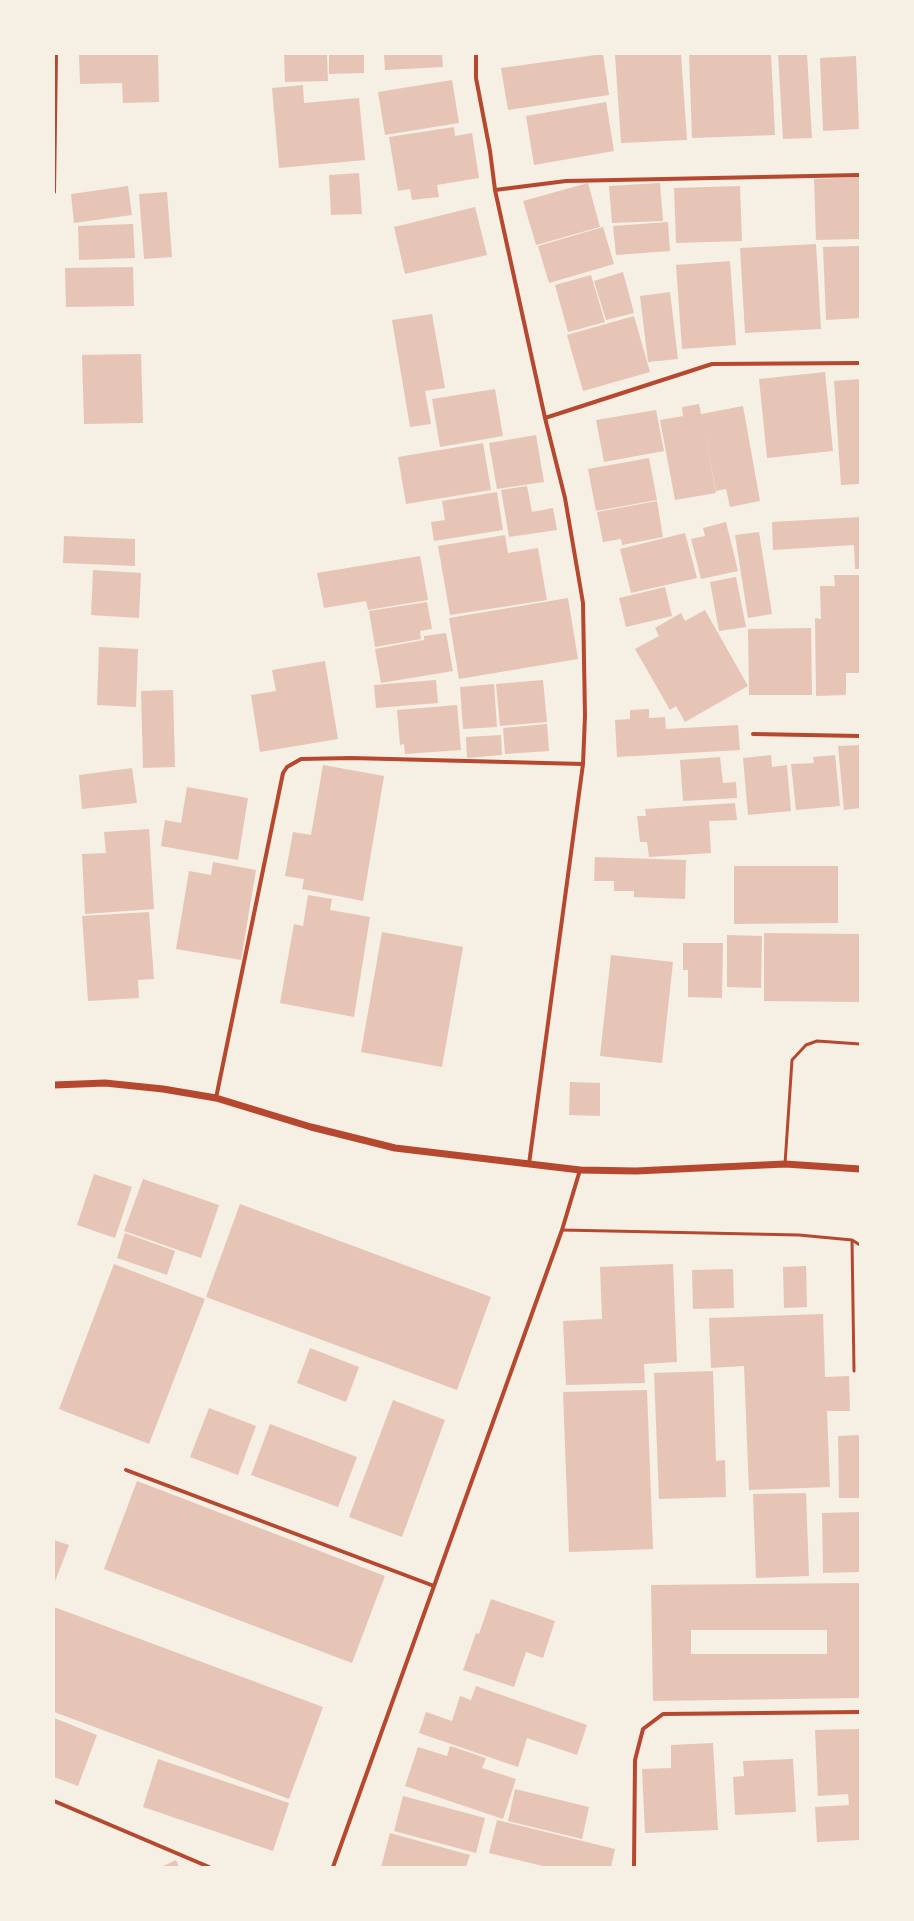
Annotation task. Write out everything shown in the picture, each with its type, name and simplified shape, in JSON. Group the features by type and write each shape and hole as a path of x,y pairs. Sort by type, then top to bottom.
{"street":[{"path":"54,192 56,54"},
{"path":"476,54 476,78 490,151 495,190 545,418 565,498 583,604 585,716 583,764 530,1164"},
{"path":"495,190 566,182 860,175"},
{"path":"545,418 712,364 860,363"},
{"path":"753,734 860,736"},
{"path":"216,1098 284,773 287,767 301,759 351,758 583,764"},
{"path":"54,1085 105,1083 162,1089 216,1098 311,1127 394,1148 580,1170 636,1171 785,1164 860,1169"},
{"path":"333,1867 562,1230 580,1170"},
{"path":"126,1470 434,1586"},
{"path":"634,1867 635,1760 643,1729 663,1714 860,1712"},
{"path":"54,1801 209,1867"}],"lane":[{"path":"785,1164 792,1060 806,1045 817,1041 860,1044"},
{"path":"562,1230 799,1235 852,1240 860,1245"},
{"path":"852,1240 854,1371"}],"building":[{"path":"79,54 158,54 159,102 123,103 122,83 80,84"},
{"path":"284,54 327,54 328,81 285,82"},
{"path":"329,54 364,54 364,73 329,74"},
{"path":"384,54 442,54 443,67 385,70"},
{"path":"603,54 609,95 508,110 501,68"},
{"path":"615,54 681,54 687,140 621,143"},
{"path":"689,54 771,54 775,135 692,138"},
{"path":"778,54 807,54 812,138 783,139"},
{"path":"856,56 859,129 823,131 820,58"},
{"path":"452,80 459,123 385,135 378,92"},
{"path":"303,85 304,103 359,98 365,160 279,168 272,88"},
{"path":"606,102 614,151 534,165 526,116"},
{"path":"454,127 455,136 472,133 479,178 437,185 439,197 412,200 410,189 398,191 389,137"},
{"path":"359,173 362,214 331,215 329,175"},
{"path":"860,177 860,239 816,240 814,179"},
{"path":"588,183 600,227 536,245 523,201"},
{"path":"660,183 663,221 612,223 609,186"},
{"path":"128,186 132,215 74,223 71,194"},
{"path":"740,186 742,241 676,243 674,188"},
{"path":"167,192 172,257 144,259 139,194"},
{"path":"475,207 487,255 405,274 394,227"},
{"path":"668,222 670,251 616,255 613,226"},
{"path":"133,224 135,258 79,260 78,226"},
{"path":"603,227 614,264 549,283 538,246"},
{"path":"816,244 821,329 745,333 740,248"},
{"path":"860,246 860,318 826,320 823,247"},
{"path":"730,261 736,345 682,349 676,265"},
{"path":"133,267 134,306 66,307 65,268"},
{"path":"623,272 634,313 606,320 594,281"},
{"path":"591,275 605,322 568,332 555,285"},
{"path":"670,292 678,359 648,362 640,296"},
{"path":"432,314 445,388 425,391 431,424 410,427 392,320"},
{"path":"634,316 650,372 583,391 567,335"},
{"path":"141,354 143,423 84,424 82,355"},
{"path":"825,372 833,451 767,458 759,379"},
{"path":"860,379 860,484 841,485 834,381"},
{"path":"495,389 503,436 440,447 432,399"},
{"path":"699,404 701,414 743,406 760,501 730,507 726,489 716,491 704,428 716,493 675,500 660,420 683,416 682,407"},
{"path":"656,410 664,451 604,462 596,420"},
{"path":"536,435 544,482 497,489 489,443"},
{"path":"483,443 491,490 406,504 398,457"},
{"path":"649,458 657,500 596,511 588,469"},
{"path":"527,486 532,512 553,508 557,530 509,537 501,490"},
{"path":"497,492 503,530 434,541 431,522 445,520 442,501"},
{"path":"657,501 663,537 622,545 621,539 603,542 597,512"},
{"path":"860,517 860,569 855,569 854,545 773,550 772,522"},
{"path":"726,522 738,571 701,579 691,539 705,536 703,528"},
{"path":"759,532 772,614 748,618 735,535"},
{"path":"685,533 697,578 631,593 620,549"},
{"path":"505,535 508,553 538,548 547,600 450,615 438,546"},
{"path":"64,536 135,539 135,566 63,563"},
{"path":"420,556 428,600 368,610 366,601 324,608 317,573"},
{"path":"93,570 141,573 139,618 91,615"},
{"path":"834,575 860,575 860,673 846,673 846,695 816,696 815,618 821,619 820,586 835,586"},
{"path":"736,577 746,627 719,631 710,582"},
{"path":"665,587 672,616 626,627 619,598"},
{"path":"568,598 578,659 459,679 449,618"},
{"path":"427,602 432,629 420,631 421,639 375,647 369,611"},
{"path":"705,610 748,686 685,722 676,706 670,710 635,649 659,636 655,628 681,613 685,621"},
{"path":"811,628 812,695 749,695 748,629"},
{"path":"446,633 453,671 381,683 375,649 424,640 424,636"},
{"path":"99,647 138,649 136,707 97,705"},
{"path":"325,661 338,739 260,752 251,695 276,691 272,670"},
{"path":"436,680 438,703 376,708 374,685"},
{"path":"543,680 547,722 500,726 496,684"},
{"path":"494,684 497,727 463,729 460,687"},
{"path":"173,690 175,767 143,768 141,691"},
{"path":"457,705 461,750 405,754 404,744 400,745 397,710"},
{"path":"649,709 649,718 665,717 666,729 738,725 740,750 617,757 615,720 630,719 630,710"},
{"path":"547,724 549,751 505,754 503,728"},
{"path":"501,735 502,755 467,758 466,737"},
{"path":"860,745 860,808 844,810 838,746"},
{"path":"771,755 772,767 787,765 791,811 748,815 743,758"},
{"path":"835,755 840,806 796,810 791,764 814,763 813,757"},
{"path":"720,757 723,783 736,782 737,798 683,801 680,760"},
{"path":"323,765 384,776 363,901 302,889 304,879 285,876 293,832 311,835"},
{"path":"132,768 137,803 82,809 79,775"},
{"path":"187,787 248,798 238,860 161,846 165,820 181,823"},
{"path":"735,803 737,820 709,821 711,853 649,857 647,842 640,842 637,816 646,816 645,809"},
{"path":"149,829 154,909 85,914 82,854 106,853 104,832"},
{"path":"595,857 686,860 685,899 634,897 634,891 614,891 614,881 594,881"},
{"path":"213,862 256,870 241,960 176,949 189,871 211,875"},
{"path":"734,866 838,866 838,923 734,924"},
{"path":"308,895 332,899 330,910 370,917 354,1017 280,1003 294,924 303,926"},
{"path":"149,912 154,979 138,980 139,998 88,1001 82,916"},
{"path":"382,932 463,947 442,1067 361,1052"},
{"path":"764,933 860,934 860,1002 764,1001"},
{"path":"727,935 762,936 761,988 727,987"},
{"path":"683,943 723,943 722,998 688,997 688,970 683,970"},
{"path":"611,955 673,962 662,1063 600,1056"},
{"path":"570,1082 600,1083 600,1116 569,1115"},
{"path":"94,1174 132,1187 115,1238 77,1225"},
{"path":"143,1179 219,1205 201,1258 124,1231"},
{"path":"240,1204 491,1297 457,1390 206,1297"},
{"path":"125,1233 175,1251 167,1275 117,1258"},
{"path":"114,1264 205,1299 149,1444 59,1409"},
{"path":"673,1264 677,1362 644,1364 645,1383 566,1385 563,1321 602,1319 600,1267"},
{"path":"806,1266 807,1307 784,1308 783,1267"},
{"path":"733,1269 734,1308 693,1309 692,1270"},
{"path":"823,1314 825,1377 849,1376 850,1411 827,1411 830,1487 749,1490 744,1366 711,1368 709,1318"},
{"path":"310,1348 359,1367 346,1402 297,1383"},
{"path":"713,1371 716,1461 725,1460 726,1497 659,1499 654,1373"},
{"path":"647,1390 653,1549 569,1552 563,1392"},
{"path":"393,1400 445,1420 402,1537 349,1517"},
{"path":"209,1408 256,1426 238,1475 190,1457"},
{"path":"270,1424 357,1457 338,1507 251,1475"},
{"path":"860,1435 860,1498 839,1498 838,1436"},
{"path":"137,1481 385,1576 352,1663 104,1569"},
{"path":"806,1493 809,1576 756,1578 753,1494"},
{"path":"860,1512 860,1572 823,1573 822,1513"},
{"path":"54,1540 69,1545 54,1584"},
{"path":"860,1583 860,1698 653,1701 651,1585","holes":["691,1630 827,1630 827,1654 691,1654"]},
{"path":"491,1599 555,1621 543,1658 526,1652 514,1687 463,1670 476,1633 479,1634"},
{"path":"54,1607 323,1707 289,1799 54,1712"},
{"path":"476,1686 587,1725 577,1755 527,1738 518,1767 419,1733 426,1712 452,1721 460,1696 471,1700"},
{"path":"54,1718 97,1735 78,1786 54,1777"},
{"path":"860,1729 860,1840 817,1842 815,1807 849,1805 848,1794 818,1796 815,1730"},
{"path":"713,1743 718,1830 645,1833 642,1769 671,1768 671,1745"},
{"path":"450,1746 486,1758 482,1768 516,1779 503,1819 405,1786 418,1747 447,1756"},
{"path":"158,1759 289,1803 273,1851 143,1807"},
{"path":"793,1759 796,1812 735,1815 733,1777 744,1776 743,1761"},
{"path":"515,1789 589,1807 582,1839 508,1821"},
{"path":"403,1796 485,1818 476,1853 394,1831"},
{"path":"497,1820 615,1849 611,1867 547,1867 489,1853"},
{"path":"390,1833 470,1855 466,1867 381,1867"},
{"path":"176,1860 179,1867 161,1867"}]}
